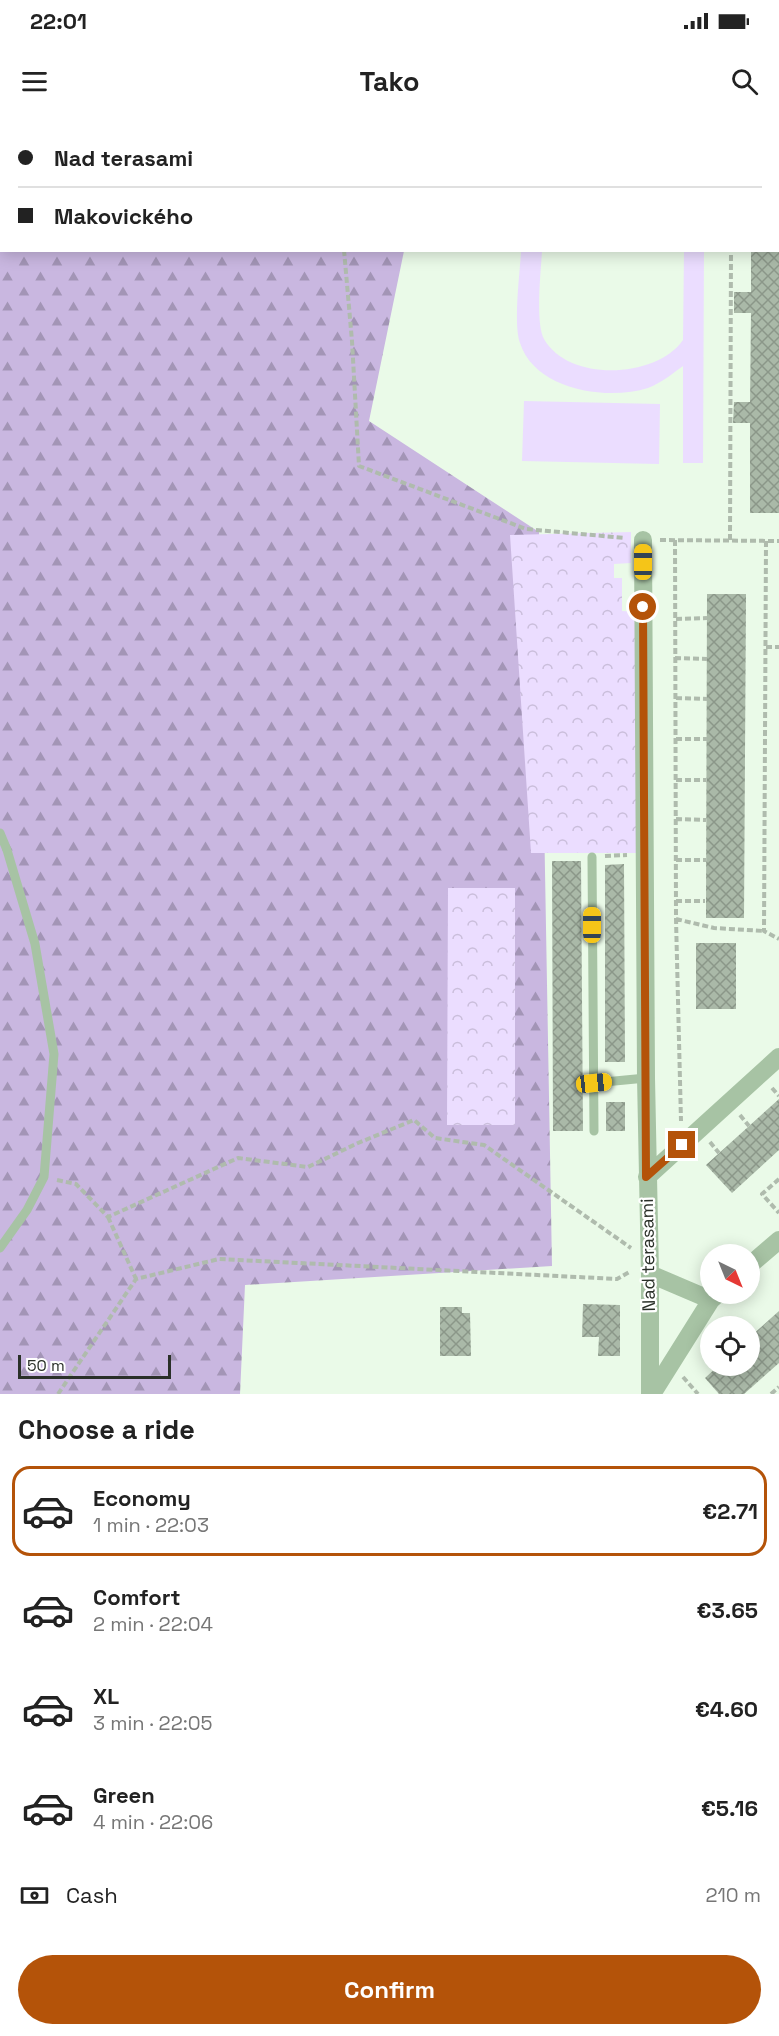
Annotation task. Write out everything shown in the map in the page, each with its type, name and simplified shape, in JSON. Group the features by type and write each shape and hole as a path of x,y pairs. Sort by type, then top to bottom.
{"street":[{"name":"Nad terasami","path":"643,540 646,1177 650,1268 651,1394"},
{"path":"646,1177 779,1057"},
{"path":"760,1257 779,1240"},
{"path":"650,1268 700,1290"},
{"path":"651,1394 710,1304"}],"lane":[{"path":"0,833 35,944 54,1054 44,1177 27,1210 0,1248"},
{"path":"592,857 594,1131"},
{"path":"594,1083 646,1078"}],"path":[{"path":"344,252 359,466 526,530 643,540 779,541"},
{"path":"730,540 731,252"},
{"path":"675,540 676,919 682,1145"},
{"path":"764,932 766,540"},
{"path":"676,619 707,618"},
{"path":"766,647 779,647"},
{"path":"675,658 707,659"},
{"path":"676,698 707,699"},
{"path":"676,739 706,739"},
{"path":"676,780 706,780"},
{"path":"676,819 706,820"},
{"path":"592,857 644,855"},
{"path":"676,860 706,860"},
{"path":"676,901 705,901"},
{"path":"676,919 714,928 764,932 779,939"},
{"path":"108,1217 238,1158 308,1167 414,1120 435,1138 484,1145 650,1268"},
{"path":"44,1177 76,1184 108,1217 136,1279"},
{"path":"779,1179 762,1194 779,1213"},
{"path":"58,1394 136,1279 219,1259 617,1279 650,1268"},
{"path":"771,1394 779,1387"}],"green space":[{"path":"0,252 404,252 369,421 539,532 552,1266 245,1285 240,1394 0,1394"},
{"path":"521,252 542,252 539,309 544,339 556,353 573,363 592,369 634,368 654,362 671,353 683,340 684,252 704,252 703,463 683,463 683,366 648,388 631,392 593,392 556,381 541,372 528,359 520,343 517,324"},
{"path":"524,401 660,404 659,464 522,461"},
{"path":"631,532 631,563 614,564 614,578 622,578 622,611 637,612 636,853 531,853 510,535"},
{"path":"448,888 515,888 515,1125 447,1125"}],"building":[{"path":"751,252 779,252 779,513 750,513 750,423 733,423 734,402 750,402 751,313 734,313 734,292 751,292"},
{"path":"707,594 746,594 744,918 706,918"},
{"path":"552,861 581,861 583,1131 553,1131"},
{"path":"624,864 625,1062 605,1062 605,865"},
{"path":"696,943 736,943 736,1009 696,1009"},
{"path":"779,1099 779,1150 732,1193 706,1165"},
{"path":"606,1102 625,1102 625,1131 606,1131"},
{"path":"583,1304 620,1305 620,1356 598,1356 599,1337 582,1337"},
{"path":"440,1307 462,1307 462,1313 470,1313 471,1356 440,1356"},
{"path":"779,1311 779,1363 744,1394 719,1394 705,1378 707,1376 760,1376 760,1328"}],"route":[{"path":"643,607 646,1177 682,1145"}]}
